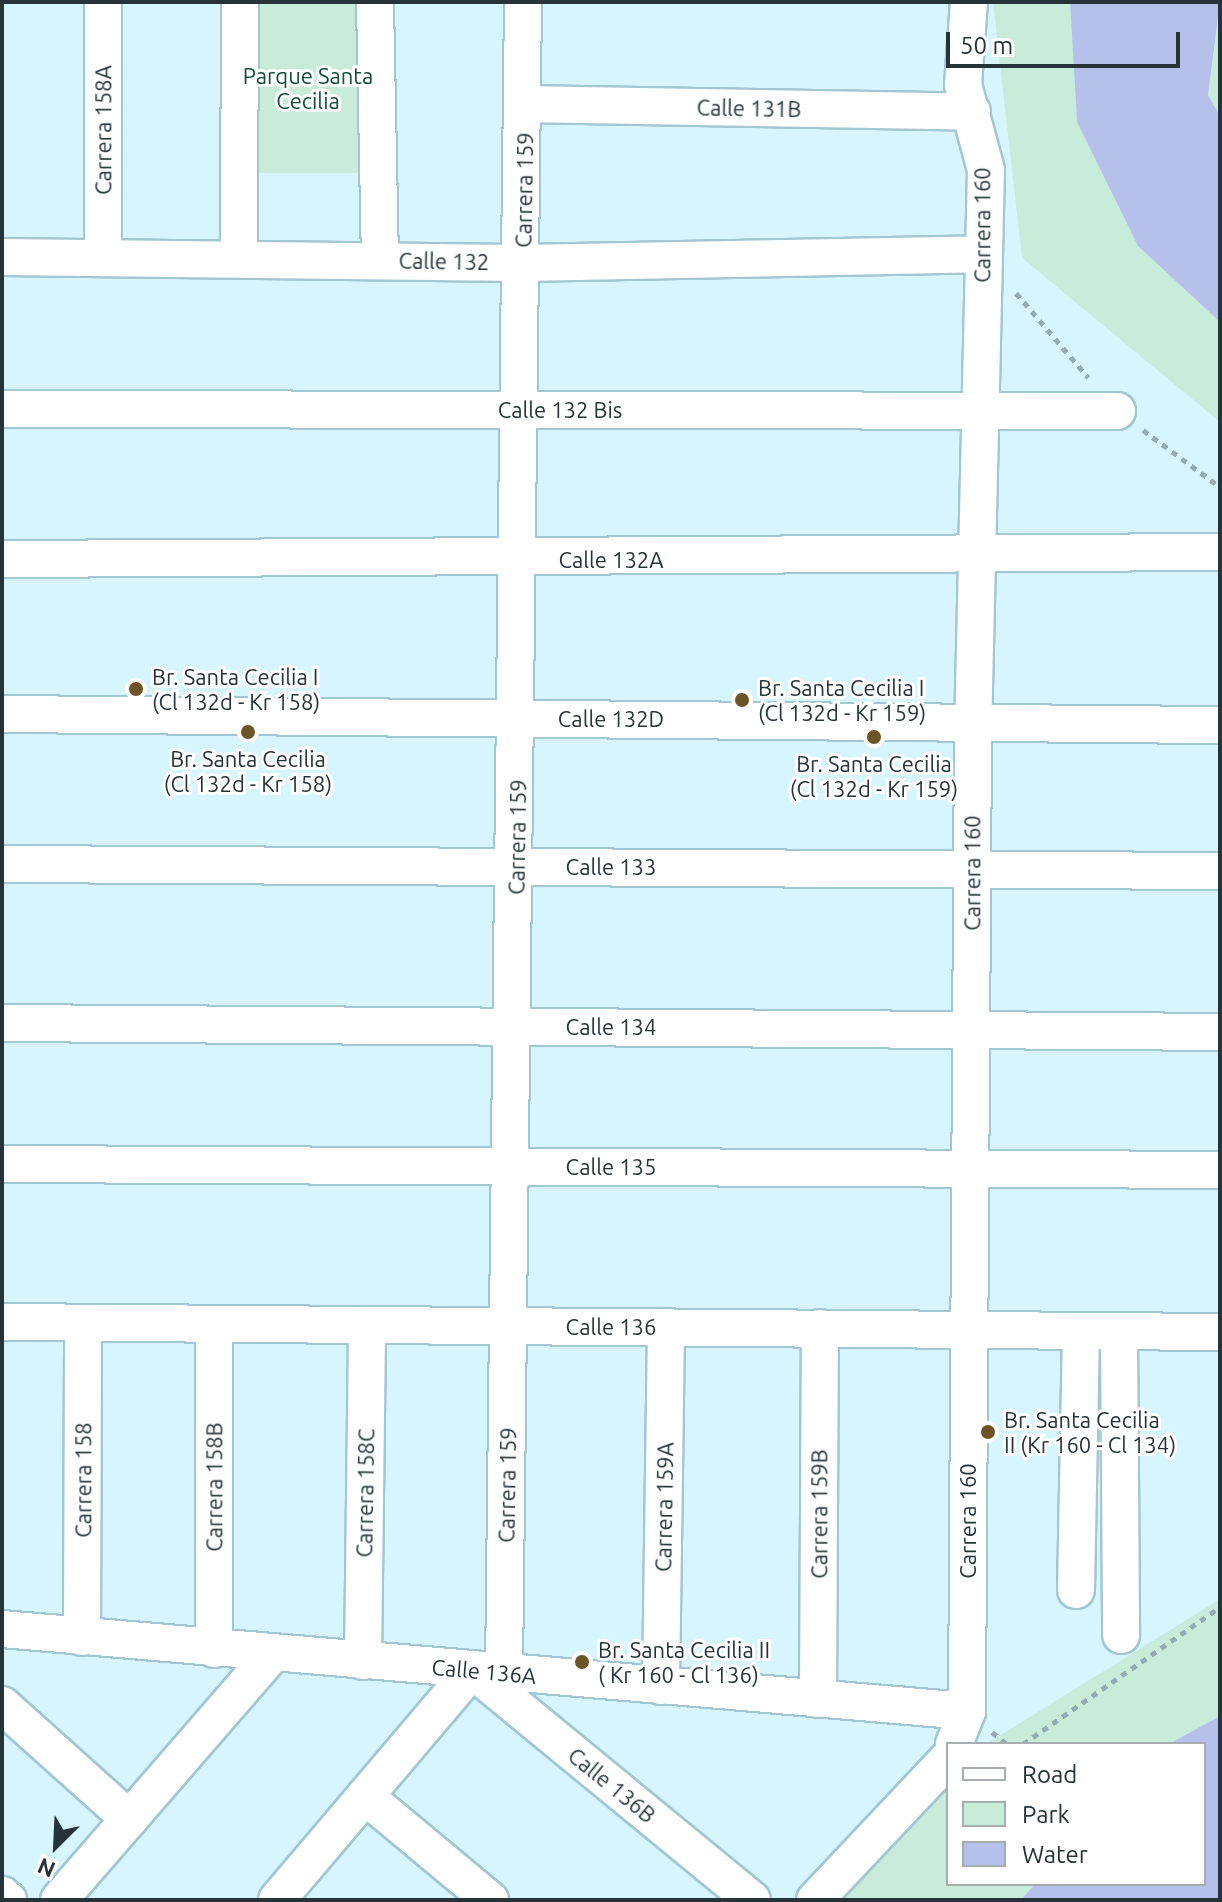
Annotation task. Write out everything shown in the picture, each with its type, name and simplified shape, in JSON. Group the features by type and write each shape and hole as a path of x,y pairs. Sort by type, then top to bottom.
{"street":[{"name":"Carrera 158A","path":"103,2 103,258"},
{"path":"239,259 240,2"},
{"path":"375,2 380,260"},
{"name":"Carrera 159","path":"488,1672 509,1326 526,104 523,2"},
{"name":"Carrera 160","path":"955,1742 967,1711 973,721 986,170 963,85 969,2"},
{"name":"Calle 131B","path":"526,104 972,112"},
{"name":"Calle 132","path":"2,257 523,263 982,254"},
{"name":"Calle 132 Bis","path":"2,409 1117,411"},
{"name":"Calle 132A","path":"2,559 521,561 976,558 1220,552"},
{"name":"Calle 132D","path":"2,714 1220,725"},
{"name":"Calle 133","path":"2,864 1220,871"},
{"name":"Calle 134","path":"2,1023 1220,1032"},
{"name":"Calle 135","path":"2,1164 1220,1170"},
{"name":"Calle 136","path":"2,1322 1220,1332"},
{"name":"Carrera 158","path":"82,1637 83,1323"},
{"name":"Carrera 158B","path":"214,1324 214,1649"},
{"name":"Carrera 158C","path":"363,1661 367,1325"},
{"name":"Carrera 159A","path":"661,1686 666,1327"},
{"name":"Carrera 159B","path":"818,1699 820,1328"},
{"path":"1076,1590 1081,1331"},
{"path":"1119,1331 1121,1635"},
{"name":"Calle 136A","path":"2,1629 271,1655 967,1711"},
{"path":"59,1900 271,1655"},
{"path":"277,1900 365,1796 488,1672"},
{"name":"Calle 136B","path":"488,1672 752,1900"},
{"path":"2,1705 129,1819"},
{"path":"815,1900 946,1761"},
{"path":"365,1796 490,1900"},
{"path":"2,1895 8,1900"}],"path":[{"path":"1026,1742 1220,1607"}],"green space":[{"name":"Parque Santa Cecilia","path":"240,2 375,2 375,173 240,173"},
{"path":"993,2 1070,2 1077,122 1138,246 1220,322 1220,422 1022,258"},
{"path":"1220,4 1220,116 1208,95"},
{"path":"1220,1599 1220,1716 1173,1742 989,1742"},
{"path":"946,1780 946,1886 1033,1886 1021,1900 831,1900"}],"water":[{"path":"1070,2 1220,2 1208,95 1220,116 1220,322 1138,246 1077,122"},
{"path":"1220,1716 1220,1900 1021,1900 1033,1886 1206,1886 1206,1742 1173,1742"}],"place":[{"name":"Br. Santa Cecilia I (Cl 132d - Kr 158)","path":"136,689"},
{"name":"Br. Santa Cecilia I (Cl 132d - Kr 159)","path":"742,700"},
{"name":"Br. Santa Cecilia (Cl 132d - Kr 158)","path":"248,732"},
{"name":"Br. Santa Cecilia (Cl 132d - Kr 159)","path":"874,737"},
{"name":"Br. Santa Cecilia II (Kr 160 - Cl 134)","path":"988,1432"},
{"name":"Br. Santa Cecilia II ( Kr 160 - Cl 136)","path":"582,1662"}]}
